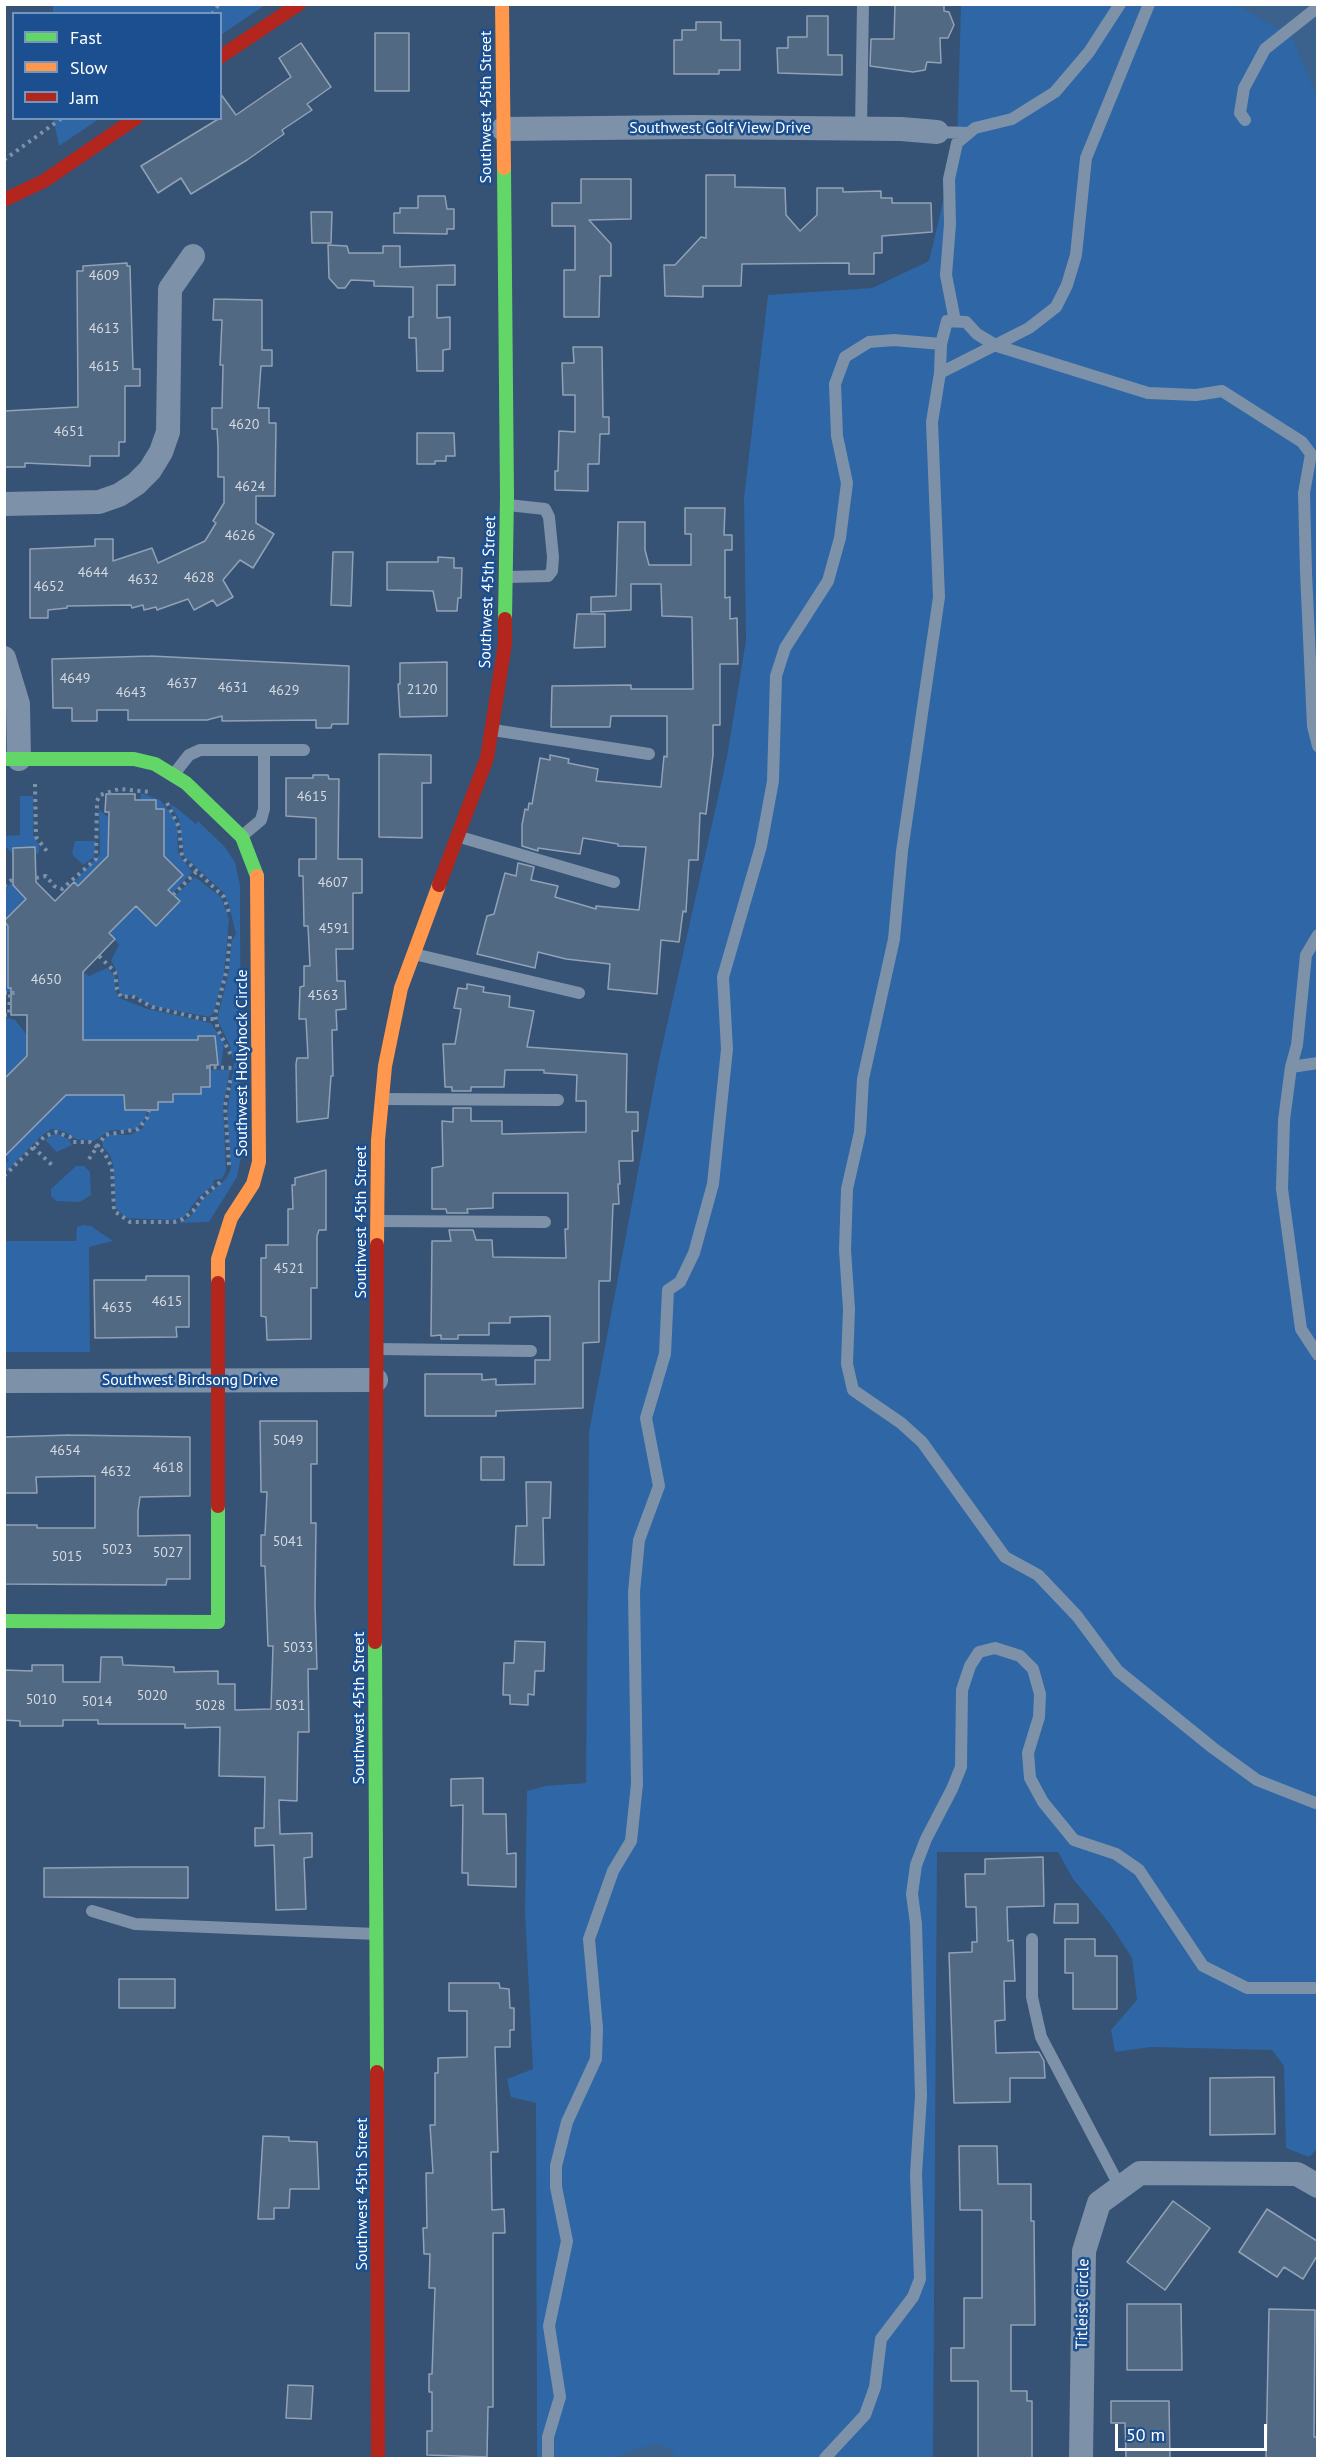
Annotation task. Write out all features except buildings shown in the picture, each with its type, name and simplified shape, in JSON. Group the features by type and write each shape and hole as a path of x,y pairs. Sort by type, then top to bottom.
{"street":[{"path":"222,56 298,4"},
{"name":"Southwest 45th Street","path":"378,2458 376,1349 378,1140 385,1066 401,988 487,758 505,644 507,506 502,4"},
{"path":"4,200 44,181 133,120"},
{"name":"Southwest Golf View Drive","path":"502,129 861,128 937,132"},
{"path":"4,504 99,502 127,489 150,470 161,452 170,422 170,289 193,256"},
{"path":"4,658 18,704 12,759"},
{"name":"Southwest Hollyhock Circle","path":"4,1621 218,1622 218,1259 231,1218 253,1184 259,1162 258,890 256,870 242,837 174,774 155,764 134,759 12,759"},
{"name":"Southwest Birdsong Drive","path":"4,1381 376,1380"},
{"name":"Titleist Circle","path":"1081,2458 1084,2251 1099,2203 1140,2173 1297,2174 1317,2186"}],"lane":[{"path":"861,128 863,4"},
{"path":"956,321 946,275 950,224 950,179 957,142 975,128 1012,118 1055,92 1089,52 1120,4"},
{"path":"940,373 1029,328 1056,307 1067,285 1076,255 1086,158 1149,4"},
{"path":"1245,120 1240,114 1244,88 1264,49 1317,7"},
{"path":"937,132 969,133"},
{"path":"1317,469 1314,453 1302,442 1222,391 1196,395 1148,393 997,346 977,334 966,322 947,321 941,344 940,373 932,422 939,597 902,851 894,939 869,1047 863,1079 860,1132 847,1189 845,1250 849,1309 847,1364 853,1390 901,1423 922,1442 1005,1557 1038,1575 1077,1616 1119,1671 1213,1748 1257,1780 1317,1804"},
{"path":"548,2458 548,2437 560,2397 549,2326 567,2241 556,2187 556,2166 567,2122 596,2059 597,2028 589,1939 613,1871 632,1841 638,1784 634,1592 639,1540 659,1486 646,1418 665,1354 668,1290 680,1282 694,1253 713,1184 727,1049 723,977 761,846 773,781 776,676 785,648 828,581 840,538 847,483 837,436 835,384 845,357 868,342 894,340 941,344"},
{"path":"1314,453 1304,493 1313,726 1317,746"},
{"path":"506,577 548,576 552,571 553,557 549,517 545,508 507,506"},
{"path":"492,730 649,754"},
{"path":"174,774 189,755 200,750 304,750"},
{"path":"242,837 261,820 264,809 264,750"},
{"path":"459,836 614,882"},
{"path":"1317,936 1306,955 1297,1045 1291,1067 1284,1120 1282,1189 1301,1329 1317,1355"},
{"path":"413,954 579,993"},
{"path":"1291,1067 1317,1063"},
{"path":"382,1099 558,1100"},
{"path":"377,1221 545,1222"},
{"path":"376,1349 531,1351"},
{"path":"825,2458 865,2415 875,2387 881,2339 913,2296 921,2279 916,2174 921,2096 916,1924 912,1894 916,1865 926,1839 952,1790 961,1767 963,1689 970,1666 979,1652 995,1648 1020,1656 1033,1669 1041,1694 1039,1717 1028,1753 1030,1778 1043,1802 1074,1840 1116,1854 1139,1870 1203,1966 1247,1988 1317,1988"},
{"path":"92,1911 135,1924 377,1934"},
{"path":"1032,1939 1032,1997 1041,2037 1120,2187"}],"path":[{"path":"4,160 59,120"},
{"path":"35,780 35,832 49,854"},
{"path":"36,878 46,876 54,886 62,889 96,859 97,789"},
{"path":"98,798 105,792 119,789 151,792 158,796 177,818 179,852 196,872 224,897 231,923"},
{"path":"173,895 196,872"},
{"path":"4,885 13,879"},
{"path":"4,1176 45,1136 56,1132 70,1137 73,1142 90,1142 109,1159 112,1168 112,1203 118,1215 130,1222 174,1222 187,1216 204,1195 225,1178 230,1153 225,1106 232,1068 230,1053 215,1019 227,969 230,932"},
{"path":"99,956 116,972 117,989 121,997 135,997 144,1005 192,1017 215,1019"},
{"path":"4,993 12,993 9,1015 4,1015"},
{"path":"206,1067 232,1068"},
{"path":"89,1159 105,1135 138,1129 147,1118 149,1110"},
{"path":"33,1147 54,1167"}],"shaded area":[{"path":"53,4 265,5 222,34 222,12 53,12"},
{"path":"961,5 1317,5 1317,2149 1309,2157 1286,2148 1284,2066 1272,2050 1151,2047 1115,2052 1111,2030 1137,2000 1132,1958 1110,1924 1073,1879 1058,1852 937,1852 933,2458 537,2458 536,2103 511,2097 507,2079 533,2069 525,1913 527,1791 545,1786 586,1783 589,1432 658,1065 727,757 746,640 744,498 768,295 872,288 929,261 957,143"},
{"path":"1237,5 1314,5 1318,9 1317,97 1292,37"},
{"path":"53,120 98,120 59,146"},
{"path":"141,793 160,800 173,816 177,825 178,853 192,872 172,894 168,890 183,875 164,856 164,809 156,809 156,800 140,800"},
{"path":"20,796 33,796 33,835 39,845 39,853 35,855 35,847 13,848 13,854 5,846 4,836 20,835"},
{"path":"170,805 196,824 198,821 224,846 235,862 240,885 241,1157 237,1177 209,1222 179,1223 190,1217 202,1200 226,1179 231,1168 227,1116 234,1063 230,1046 217,1019 228,975 232,940 236,934 224,893 184,856 179,819"},
{"path":"99,810 108,817 108,856 78,886 74,882 100,854"},
{"path":"75,841 96,841 94,857 83,865 72,854"},
{"path":"195,877 221,897 229,919 224,975 213,1014 209,1017 152,1006 134,995 123,996 119,990 118,974 111,960 119,945 109,933 136,906 155,925 175,896"},
{"path":"13,882 36,909 5,921 5,888"},
{"path":"4,923 9,928 15,992 5,992"},
{"path":"107,968 115,976 115,990 119,998 148,1009 211,1023 224,1043 221,1066 218,1065 215,1036 198,1036 198,1043 192,1040 83,1040 83,972 89,976"},
{"path":"5,1017 15,1020 27,1035 27,1056 5,1079"},
{"path":"210,1070 230,1070 223,1105 226,1171 222,1179 214,1180 213,1185 199,1197 184,1217 173,1220 126,1218 116,1208 113,1165 110,1155 103,1147 102,1140 111,1134 129,1135 142,1129 150,1110 158,1110 158,1102 173,1102 173,1094 201,1094 201,1087 210,1086"},
{"path":"66,1095 124,1095 125,1110 147,1110 146,1116 141,1125 133,1130 111,1130 94,1141 76,1139 65,1132 52,1129 41,1136 5,1173 5,1164 9,1160 5,1155"},
{"path":"58,1134 68,1139 72,1145 57,1152 45,1140 51,1135"},
{"path":"76,1166 84,1166 90,1172 91,1195 80,1202 56,1201 51,1196 51,1189"},
{"path":"91,1226 113,1241 89,1247 90,1352 5,1352 5,1241 76,1241 77,1227"},
{"path":"658,2444 672,2450 675,2458 616,2458 629,2451"}],"traffic: fast":[{"path":"504,168 507,496 505,619"},
{"path":"4,759 134,759 155,764 186,783 242,837 257,876"},
{"path":"4,1621 218,1622 218,1506"},
{"path":"375,1642 377,2072"}],"traffic: slow":[{"path":"502,4 504,168"},
{"path":"218,1283 218,1259 231,1218 253,1184 259,1162 257,876"},
{"path":"377,1245 378,1140 385,1066 401,988 439,885"}],"traffic: jam":[{"path":"222,56 299,4"},
{"path":"4,200 44,181 133,120"},
{"path":"439,885 487,758 505,644 505,619"},
{"path":"375,1642 377,1245"},
{"path":"218,1283 218,1506"},
{"path":"377,2072 378,2458"}]}
